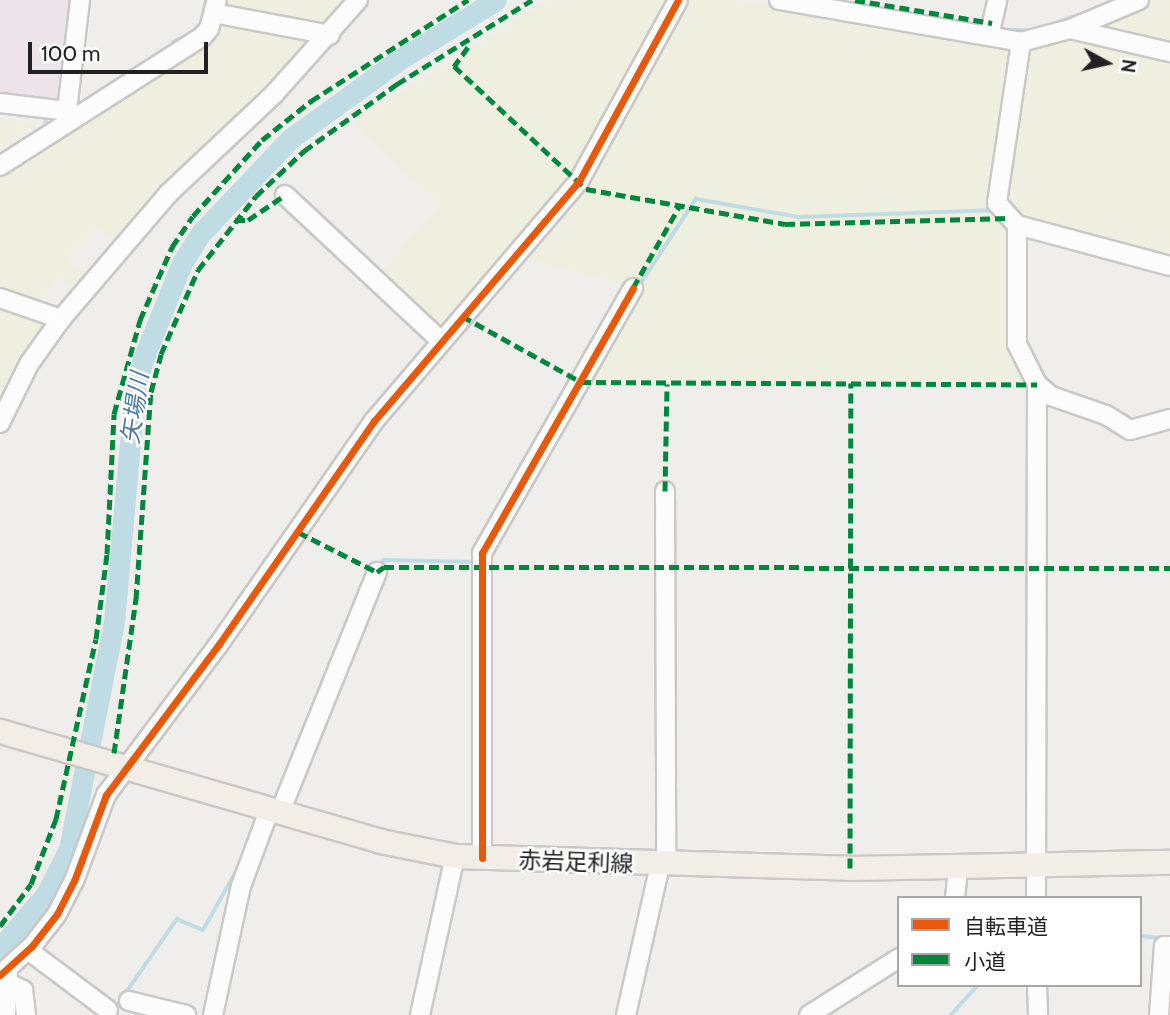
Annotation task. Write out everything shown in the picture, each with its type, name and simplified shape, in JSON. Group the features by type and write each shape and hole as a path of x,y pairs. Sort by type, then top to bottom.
{"main road":[{"name":"赤岩足利線","path":"0,731 275,810 455,856 663,865 958,867 1170,862"}],"street":[{"path":"69,115 80,0"},
{"path":"0,423 29,363 61,319 168,194 330,35 358,0"},
{"path":"6,1015 5,975 28,950 67,896 117,764 374,421 579,181 678,0"},
{"path":"779,0 1021,42 1070,29 1139,0"},
{"path":"989,36 997,0"},
{"path":"0,166 69,115 202,37 215,6 330,35"},
{"path":"1070,29 1170,52"},
{"path":"1021,42 997,203 1017,225 1170,267"},
{"path":"0,103 69,115"},
{"path":"285,195 441,341"},
{"path":"1017,225 1017,344 1037,384 1051,396 1106,415 1130,430 1170,419"},
{"path":"482,858 482,553 633,288"},
{"path":"0,298 61,319"},
{"path":"1036,896 1037,384"},
{"path":"626,1015 663,865 665,491"},
{"path":"213,1015 241,886 377,572"},
{"path":"420,1015 455,856"},
{"path":"955,896 958,867"},
{"path":"1159,1015 1164,946 1170,946"},
{"path":"28,950 108,1010"},
{"path":"809,1015 897,959"},
{"path":"5,975 23,990 26,1015"},
{"path":"1037,987 1038,1015"},
{"path":"129,1000 186,1015"},
{"path":"0,1002 6,1015"}],"shaded area":[{"path":"0,0 73,0 63,96 55,103 0,96"}],"green space":[{"path":"221,0 354,0 120,246 97,227 66,259 92,277 83,292 58,277 37,307 0,295 0,175 212,35"},
{"path":"549,0 738,0 1024,50 1153,0 1170,0 1170,260 1020,221 1014,345 1030,381 590,381 641,289 523,258 446,345 378,274 441,205 352,123"},
{"path":"0,118 40,123 0,148"},
{"path":"0,306 52,324 0,417"}],"waterway":[{"path":"173,42 200,29 206,0"},
{"name":"矢場川","path":"0,948 46,894 69,849 114,622 134,397 143,359 182,263 201,233 290,139 402,58 496,0"},
{"path":"1048,26 1093,10"},
{"path":"953,21 982,26"},
{"path":"996,29 1030,31"},
{"path":"1006,195 1030,44"},
{"path":"40,130 47,125 44,116"},
{"path":"639,286 696,199 799,217 997,210"},
{"path":"378,568 384,560 475,562"},
{"path":"114,1010 177,919 203,930 237,870 242,872"},
{"path":"1142,936 1164,938"},
{"path":"951,1015 976,987"}],"marked path":[{"path":"0,926 31,884 56,819 96,639 107,554 114,414 140,320 172,247 193,216 262,140 311,101 468,0"},
{"path":"114,753 136,599 151,392 161,354 198,270 256,196 304,151 397,84 532,0"},
{"path":"855,0 992,23"},
{"path":"468,47 454,66 586,189 785,224 1010,218"},
{"path":"235,220 248,220 285,195"},
{"path":"633,288 679,207"},
{"path":"462,316 581,382 1037,384"},
{"path":"850,868 851,383"},
{"path":"665,491 667,384"},
{"path":"298,532 377,572 384,567 1170,568"}],"cycle path":[{"path":"0,975 32,946 57,914 74,881 106,795 219,644 374,421 579,181 678,0"},
{"path":"482,858 482,553 633,288"}]}
